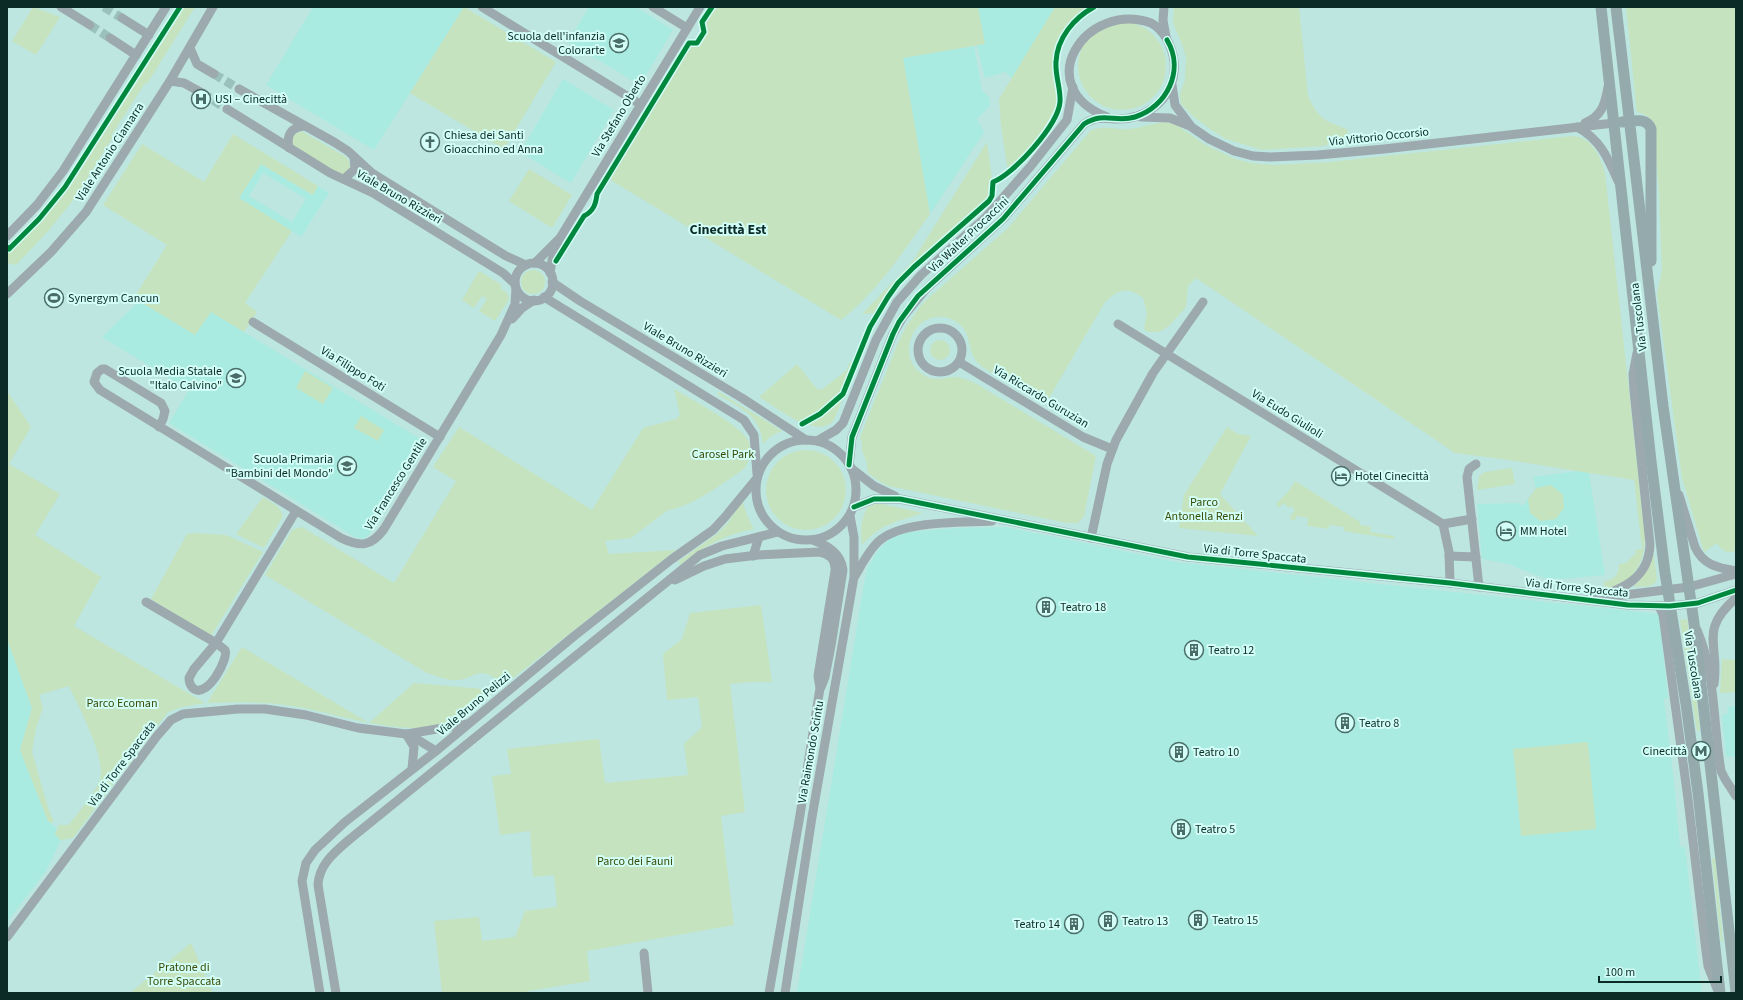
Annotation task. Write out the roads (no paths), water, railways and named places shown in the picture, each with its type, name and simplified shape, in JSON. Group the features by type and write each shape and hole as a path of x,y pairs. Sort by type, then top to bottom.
{"main road":[{"name":"Via Tuscolana","path":"1601,7 1651,461 1668,591 1665,606 1698,793 1719,993"},
{"name":"Via Tuscolana","path":"1616,7 1650,302 1694,623 1736,992"},
{"path":"1614,122 1647,122 1652,131 1650,302"}],"street":[{"path":"61,7 90,25"},
{"path":"7,236 37,204 63,171 166,7"},
{"name":"Viale Antonio Ciamarra","path":"7,294 51,252 86,212 170,81 213,7"},
{"path":"482,7 640,104"},
{"path":"654,7 687,28"},
{"name":"Via Stefano Oberto","path":"551,277 552,260 560,238 700,7"},
{"name":"Via Walter Procaccini","path":"1164,7 1163,20 1167,40"},
{"name":"Via Walter Procaccini","path":"850,466 851,440 893,334 911,305 926,289 1003,219 1081,126 1096,118 1107,117 1119,119 1135,117 1155,107 1165,96 1172,83 1174,61 1170,45 1154,24 1140,16 1128,12 1106,16 1091,23 1078,36 1070,52 1069,71 1073,87 1088,107 1107,117"},
{"path":"122,18 149,35"},
{"path":"110,38 136,55"},
{"path":"190,48 197,64 214,74"},
{"path":"170,81 184,83 202,93"},
{"name":"Via Vittorio Occorsio","path":"1577,127 1593,120 1601,111 1605,104 1609,81"},
{"name":"Via Vittorio Occorsio","path":"1172,83 1176,108 1190,126"},
{"name":"Via Walter Procaccini","path":"817,441 836,430 843,423 876,340 897,302 921,275 986,217 1030,167 1067,120 1073,87"},
{"name":"Viale Bruno Rizzieri","path":"239,89 339,146 372,173 506,256 526,265"},
{"name":"Viale Bruno Rizzieri","path":"227,109 330,173 388,203 503,273 516,286"},
{"name":"Via Vittorio Occorsio","path":"1135,117 1152,116 1170,118 1190,126 1209,139 1234,151 1253,156 1270,157 1372,151 1614,122"},
{"path":"289,148 288,140 290,132 297,127 305,126"},
{"path":"1577,127 1589,134 1600,145 1607,156 1620,187"},
{"path":"344,179 355,169 354,157"},
{"name":"Via Stefano Oberto","path":"535,263 560,238"},
{"path":"535,263 544,266 551,277 550,290 544,298 534,300 523,297 516,286 517,273 526,265 535,263"},
{"name":"Viale Bruno Rizzieri","path":"551,277 580,301 788,427 806,440"},
{"name":"Via Francesco Gentile","path":"158,427 165,411 161,403 105,369 98,371 94,382 98,389 158,427 350,542 362,545 372,542 384,529 503,330 516,304 516,286"},
{"path":"544,298 744,420 754,435 757,478 755,492 758,507 765,520 778,532 795,540 813,540 826,537 835,532 850,516 854,506 856,487 850,466 836,450 817,441 806,440 791,442 776,450 764,462 757,478"},
{"name":"Via Francesco Gentile","path":"503,330 522,308 534,300"},
{"path":"1091,538 1112,449 1148,380 1203,302"},
{"name":"Via Filippo Foti","path":"253,322 440,436"},
{"name":"Via Eudo Giulioli","path":"1118,324 1443,524"},
{"path":"936,328 950,330 956,335 962,348 959,362 948,371 933,371 922,362 918,348 920,341 929,331 936,328"},
{"name":"Via Tuscolana","path":"1591,599 1616,591 1631,583 1642,571 1650,554 1633,380 1639,342"},
{"name":"Via Riccardo Guruzian","path":"959,362 1077,433 1112,449"},
{"path":"1476,464 1469,469 1467,474 1480,587"},
{"name":"Via di Torre Spaccata","path":"850,466 874,486 900,499"},
{"path":"1674,477 1697,550 1706,562 1714,566 1736,572"},
{"name":"Viale Bruno Pelizzi","path":"320,993 302,888 302,878 306,863 319,845 338,827 436,751 573,637 672,559 717,526 757,478"},
{"name":"Via di Torre Spaccata","path":"854,506 877,498 900,499 1188,557 1450,583 1628,604 1665,606 1691,604 1705,602 1736,590"},
{"path":"146,602 216,643 225,650 226,659 208,687 203,690 197,690 191,685 189,678 216,643 296,510"},
{"name":"Via Raimondo Scintu","path":"785,993 812,817 854,577 854,537 850,516"},
{"path":"1450,583 1449,556 1443,524 1472,519"},
{"path":"854,577 874,546 894,531 918,526 1007,520"},
{"path":"336,993 318,889 318,880 321,869 329,858 350,839 700,555 710,550 778,532"},
{"path":"753,556 759,537"},
{"name":"Via Raimondo Scintu","path":"769,993 800,815 820,688 825,677 843,570 840,560 835,552 813,540"},
{"name":"Via Raimondo Scintu","path":"665,584 718,561 753,556 817,552 828,554 833,560 835,571 818,676 820,688"},
{"path":"1449,556 1476,557"},
{"path":"672,559 682,570"},
{"name":"Via di Torre Spaccata","path":"1591,599 1689,588 1736,572"},
{"path":"1712,693 1715,672 1714,630 1721,612 1736,598"},
{"name":"Via Tuscolana","path":"1665,606 1664,619 1688,799 1706,951 1710,972 1719,993"},
{"name":"Via Tuscolana","path":"1694,623 1704,649 1712,693 1722,771 1725,779 1736,796"},
{"name":"Via di Torre Spaccata","path":"7,937 166,724 176,717 198,712 265,709 306,715 358,728 406,734 468,724"},
{"path":"418,732 429,741 436,751"},
{"path":"406,734 414,749 412,769"},
{"name":"Via di Torre Spaccata","path":"406,734 436,751 445,762"},
{"path":"644,953 648,993"}],"tunnel":[{"path":"104,7 122,18"},
{"path":"90,25 110,38"},
{"path":"214,74 239,89"},
{"path":"202,93 227,109"}],"place":[{"name":"Scuola dell'infanzia Colorarte","path":"619,43"},
{"name":"USI – Cinecittà","path":"201,99"},
{"name":"Chiesa dei Santi Gioacchino ed Anna","path":"430,142"},
{"name":"Synergym Cancun","path":"54,298"},
{"name":"Scuola Media Statale \"Italo Calvino\"","path":"236,378"},
{"name":"Scuola Primaria \"Bambini del Mondo\"","path":"347,466"},
{"name":"Hotel Cinecittà","path":"1341,476"},
{"name":"MM Hotel","path":"1506,531"},
{"name":"Teatro 18","path":"1046,607"},
{"name":"Teatro 12","path":"1194,650"},
{"name":"Teatro 8","path":"1345,723"},
{"name":"Cinecittà","path":"1701,751"},
{"name":"Teatro 10","path":"1179,752"},
{"name":"Teatro 5","path":"1181,829"},
{"name":"Teatro 15","path":"1198,920"},
{"name":"Teatro 13","path":"1108,921"},
{"name":"Teatro 14","path":"1074,924"}],"district":[{"name":"Cinecittà Est","path":"728,230"}],"park label":[{"name":"Carosel Park","path":"723,454"},
{"name":"Parco Antonella Renzi","path":"1204,509"},
{"name":"Parco Ecoman","path":"122,703"},
{"name":"Parco dei Fauni","path":"635,861"},
{"name":"Pratone di Torre Spaccata","path":"184,974"}]}
